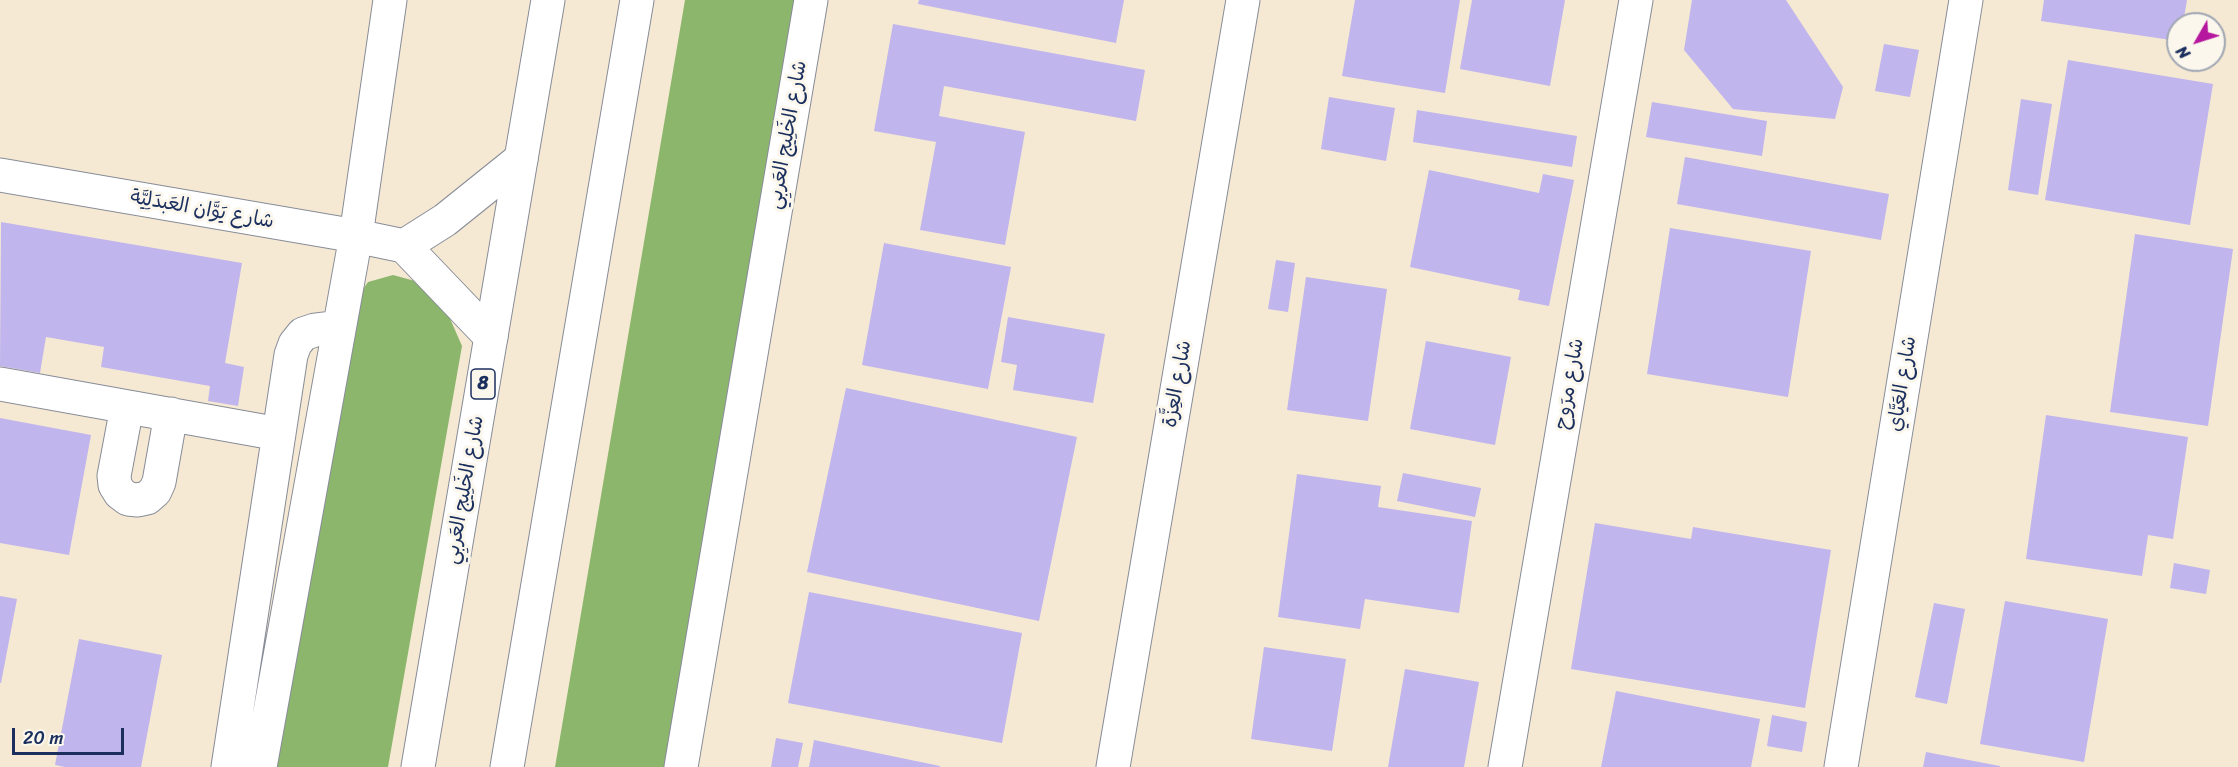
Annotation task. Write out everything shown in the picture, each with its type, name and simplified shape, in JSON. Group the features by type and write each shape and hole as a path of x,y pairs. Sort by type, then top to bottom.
{"main road":[{"path":"260,767 356,236 390,0"},
{"name":"شارع الخَلِيج العَربِي","path":"418,767 548,0"},
{"path":"507,767 637,0"},
{"name":"شارع الخَلِيج العَربِي","path":"681,767 811,0"},
{"name":"شارع العِزَّة","path":"1113,767 1243,0"},
{"name":"شارع مرَوح","path":"1505,767 1636,0"},
{"name":"شارع العَيَّاي","path":"1841,767 1966,0"},
{"path":"491,337 404,246 445,220 521,159"},
{"name":"شارع يَوَّان العَبدَلِيَّة","path":"0,176 404,246"},
{"path":"228,767 291,355 295,344 303,334 339,327"},
{"path":"0,384 279,434"},
{"path":"127,407 114,476 115,485 128,499 147,498 155,491 159,482 171,414"}],"green space":[{"path":"685,0 805,0 677,767 555,767"},
{"path":"393,275 426,284 448,314 462,346 388,767 269,767 349,309 368,282"}],"building":[{"path":"919,0 1124,0 1116,43 918,4"},
{"path":"1355,0 1460,0 1445,93 1342,76"},
{"path":"1472,0 1565,0 1550,86 1460,69"},
{"path":"1692,0 1786,0 1843,87 1835,119 1733,109 1684,50"},
{"path":"2044,0 2187,0 2185,12 2166,12 2166,39 2041,21"},
{"path":"893,24 1145,70 1136,121 944,86 939,116 1025,132 1005,245 920,230 936,142 874,131"},
{"path":"1884,44 1919,50 1910,97 1875,91"},
{"path":"2068,60 2213,84 2190,225 2045,200"},
{"path":"1329,97 1395,108 1386,161 1321,149"},
{"path":"2021,99 2052,104 2038,195 2008,190"},
{"path":"1652,102 1767,121 1762,156 1646,137"},
{"path":"1417,110 1577,136 1572,167 1413,142"},
{"path":"1685,157 1889,194 1881,240 1677,204"},
{"path":"1429,170 1539,193 1543,174 1574,180 1549,306 1518,300 1520,290 1410,267"},
{"path":"1,222 242,263 225,363 244,367 238,406 208,401 210,386 101,367 104,347 46,337 40,373 0,366"},
{"path":"1670,228 1811,251 1788,397 1647,374"},
{"path":"2135,234 2233,249 2208,426 2110,412"},
{"path":"884,243 1011,267 988,389 862,365"},
{"path":"1276,260 1295,263 1288,312 1268,309"},
{"path":"1306,277 1387,289 1368,421 1287,410"},
{"path":"1008,317 1105,334 1093,403 1013,390 1017,365 1001,362"},
{"path":"1426,341 1511,357 1495,445 1410,429"},
{"path":"846,388 1077,437 1039,621 807,572"},
{"path":"2046,415 2188,437 2173,539 2148,535 2142,576 2026,559"},
{"path":"0,418 91,435 69,555 0,543"},
{"path":"1403,473 1481,488 1475,517 1397,501"},
{"path":"1297,474 1381,486 1378,507 1472,521 1459,613 1365,599 1360,629 1278,617"},
{"path":"1595,523 1691,539 1693,527 1831,550 1805,708 1571,669"},
{"path":"2174,563 2210,570 2206,594 2170,588"},
{"path":"809,592 1022,633 1002,743 788,703"},
{"path":"0,596 17,599 1,683 0,683"},
{"path":"2005,601 2108,619 2084,762 1980,744"},
{"path":"1934,603 1965,609 1947,704 1915,697"},
{"path":"79,639 162,655 141,767 55,765"},
{"path":"1264,647 1346,659 1332,751 1251,739"},
{"path":"1405,669 1479,682 1464,767 1388,767"},
{"path":"1616,691 1760,719 1751,767 1601,767"},
{"path":"1772,715 1807,722 1802,752 1767,746"},
{"path":"776,738 803,743 798,767 771,767"},
{"path":"814,740 940,766 940,767 809,767"},
{"path":"1926,752 2000,766 2000,767 1923,767"}]}
